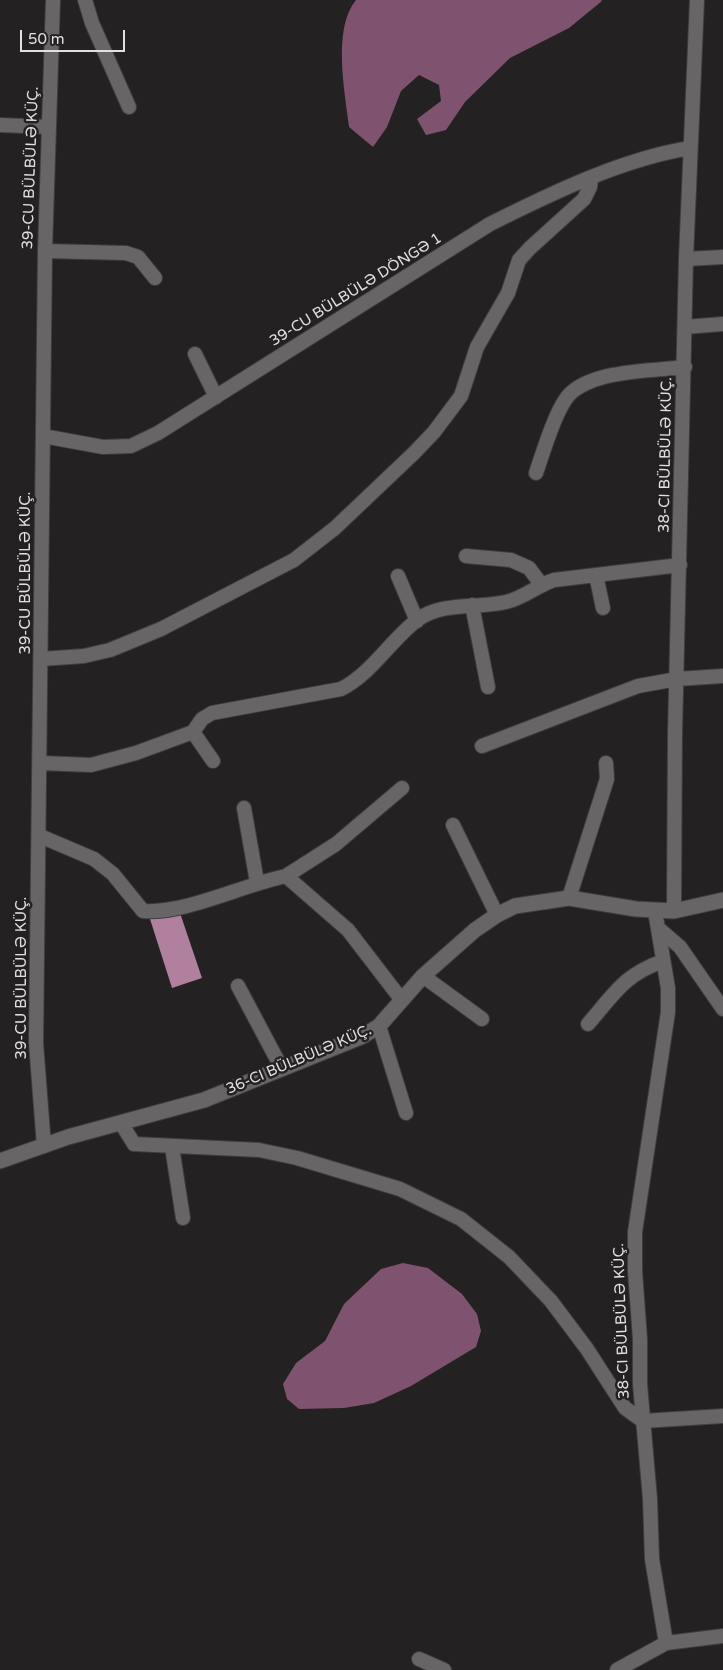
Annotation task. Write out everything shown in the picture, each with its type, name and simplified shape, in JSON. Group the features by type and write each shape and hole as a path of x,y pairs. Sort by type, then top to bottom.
{"street":[{"name":"39-CU BÜLBÜLƏ KÜÇ.","path":"44,1146 36,1043 41,763 45,252 53,0"},
{"path":"86,0 92,23 129,107"},
{"name":"38-CI BÜLBÜLƏ KÜÇ.","path":"674,911 686,259 697,0"},
{"path":"0,125 48,127"},
{"name":"39-CU BÜLBÜLƏ DÖNGƏ 1","path":"43,436 102,447 131,446 158,433 490,224 528,205 630,162 657,154 690,148"},
{"path":"41,659 84,656 110,650 161,629 294,560 334,528 421,446 461,396 477,347 508,293 519,260 584,199 590,187 591,179"},
{"path":"45,252 126,253 138,257 155,278"},
{"path":"686,259 723,257"},
{"path":"685,327 723,324"},
{"path":"195,354 216,397"},
{"path":"536,472 559,412 572,392 594,380 621,374 684,367"},
{"path":"466,556 511,560 529,568 541,584"},
{"path":"41,763 91,765 136,754 193,732 202,719 212,713 342,690 356,681 417,621 438,611 511,600 524,596 541,584 554,580 680,565"},
{"path":"596,575 603,608"},
{"path":"398,576 417,621"},
{"path":"472,605 488,687"},
{"path":"482,746 638,686 677,679 723,676"},
{"path":"193,732 213,761"},
{"path":"569,898 607,780 606,763"},
{"path":"40,836 94,859 113,874 143,911 155,912 177,908 257,882 286,876 336,844 402,788"},
{"path":"244,808 257,882"},
{"path":"453,825 497,915"},
{"path":"286,876 348,930 401,999"},
{"path":"0,1160 68,1136 204,1100 281,1067 363,1036 379,1026 423,976 475,930 497,915 515,906 569,898 655,911 674,911 723,900"},
{"name":"38-CI BÜLBÜLƏ KÜÇ.","path":"655,911 668,988 668,1012 635,1232 635,1272 643,1421 650,1499 652,1559 666,1643"},
{"path":"658,928 680,947 723,1009"},
{"path":"588,1024 627,979 642,969 664,961"},
{"path":"423,976 482,1020"},
{"path":"238,986 281,1067"},
{"path":"379,1026 406,1113"},
{"path":"120,1123 134,1144 258,1150 298,1158 400,1189 461,1219 509,1257 551,1301 587,1349 625,1408 643,1421 723,1416"},
{"path":"172,1147 183,1218"},
{"path":"617,1670 666,1643 723,1636"},
{"path":"419,1658 444,1670"}],"shaded area":[{"path":"356,0 602,1 569,28 510,58 465,102 446,130 426,135 417,119 441,101 439,85 419,75 401,91 387,127 373,147 349,127 343,79 342,44 344,27 349,12"},
{"path":"403,1263 428,1268 462,1294 477,1314 481,1331 476,1347 411,1386 374,1403 344,1408 299,1409 287,1399 283,1384 296,1363 325,1341 344,1304 381,1269"}],"building":[{"path":"179,910 202,978 172,988 150,919"}]}
